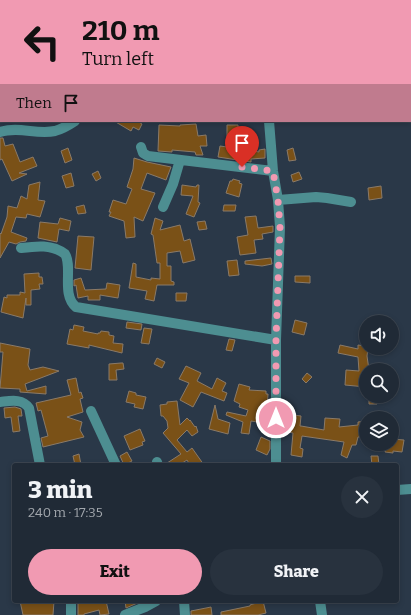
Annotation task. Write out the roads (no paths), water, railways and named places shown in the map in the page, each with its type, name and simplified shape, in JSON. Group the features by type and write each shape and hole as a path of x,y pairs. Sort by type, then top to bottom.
{"street":[{"path":"0,132 13,129 47,132 57,131 73,122"},
{"path":"269,122 273,171 278,200 280,253 276,340 276,463"},
{"path":"141,147 143,153 146,155 273,171"},
{"path":"163,207 173,184 180,160"},
{"path":"278,200 316,197 351,202"},
{"path":"21,248 44,246 56,249 65,254 68,263 67,278 69,292 72,304 76,307 276,340"},
{"path":"0,402 20,401 24,402 29,408 40,463"},
{"path":"91,411 115,463"},
{"path":"399,490 411,489"},
{"path":"70,615 71,603"},
{"path":"184,603 184,615"},
{"path":"320,603 322,615"},
{"path":"125,615 144,604"}]}
